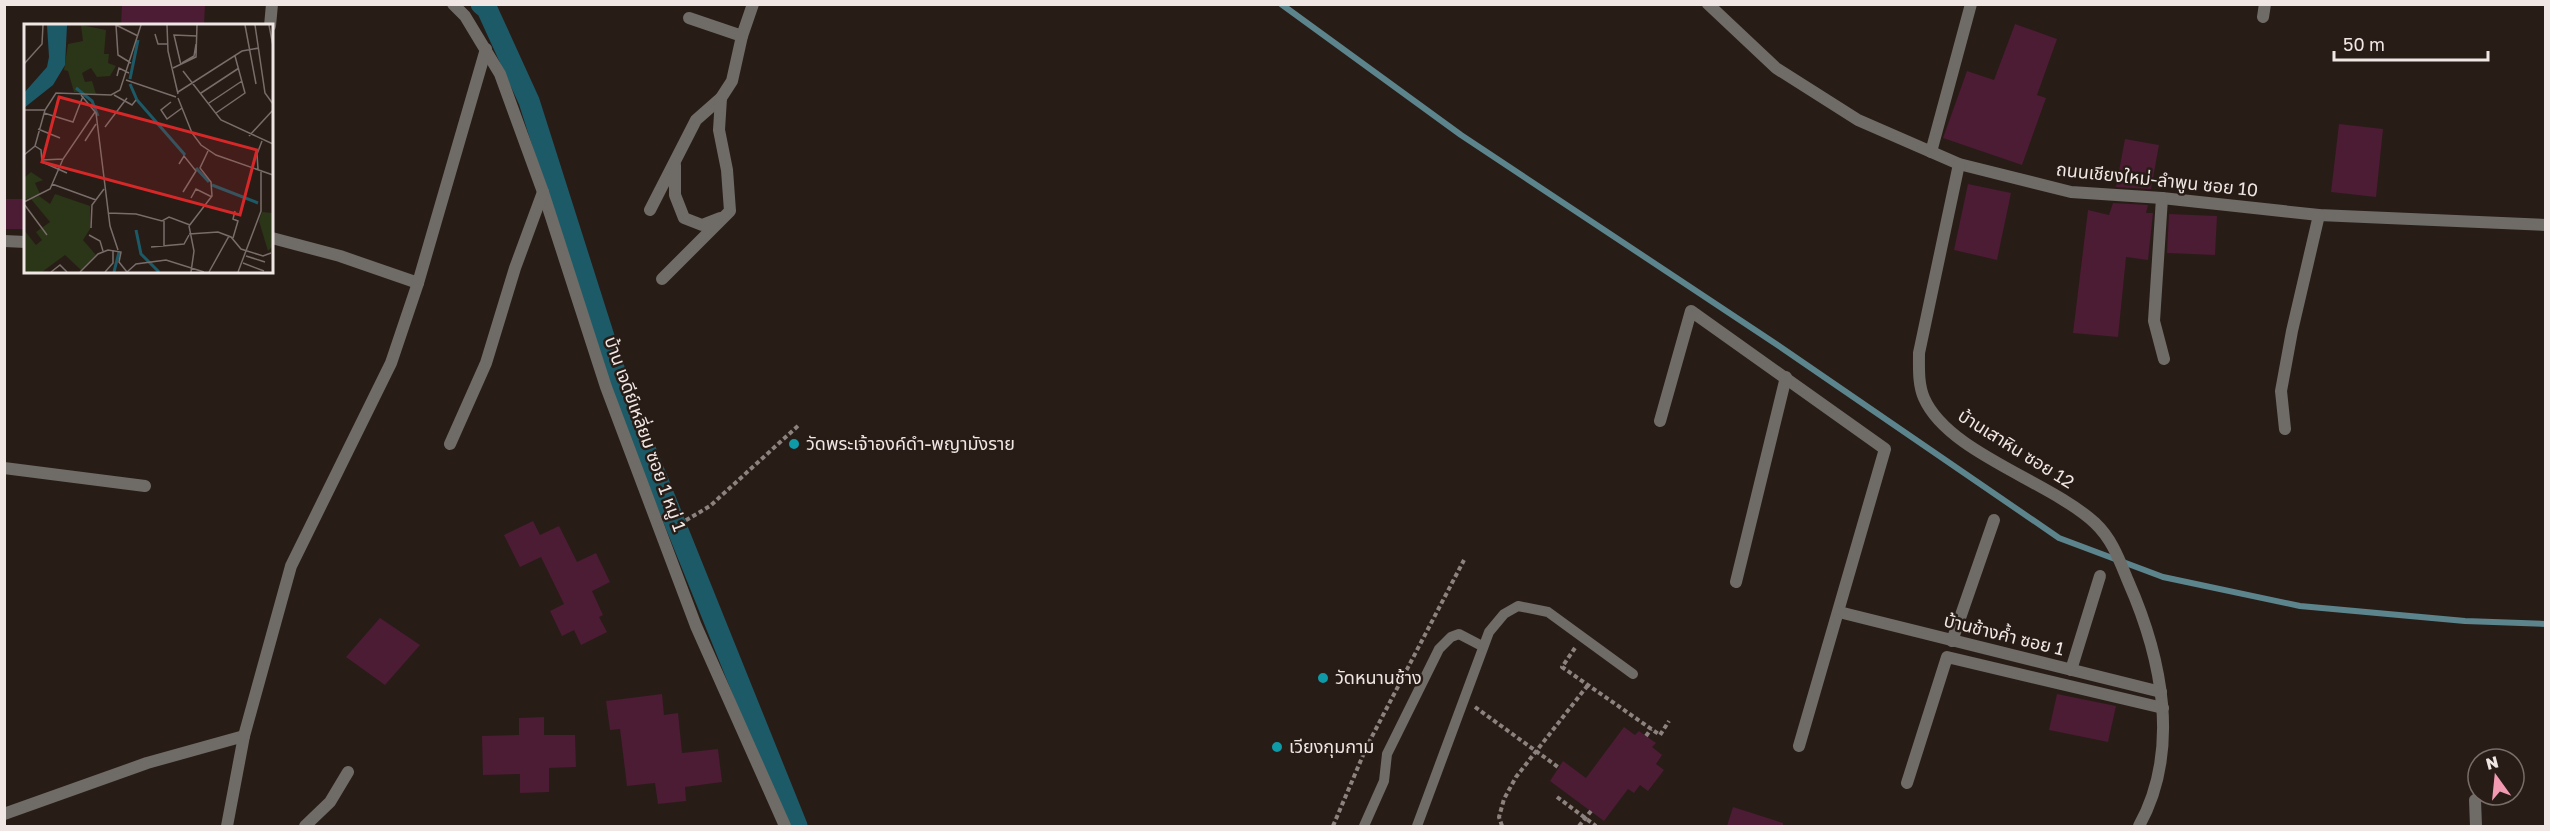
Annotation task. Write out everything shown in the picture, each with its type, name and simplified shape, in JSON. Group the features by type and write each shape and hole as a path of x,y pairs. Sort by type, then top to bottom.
{"street":[{"path":"270,24 272,4"},
{"name":"บ้าน เจดีย์เหลี่ยม ซอย 1 หมู่ 1","path":"453,4 465,15 500,74 543,192 606,387 696,626 785,826"},
{"path":"650,210 696,120 721,98 732,81 742,36 753,4"},
{"name":"ถนนเชียงใหม่-ลำพูน ซอย 10","path":"1708,4 1776,68 1858,120 1959,164 2071,192 2162,198 2319,215 2546,225"},
{"path":"1931,152 1971,4"},
{"path":"689,18 742,36"},
{"path":"227,826 244,736 291,566 391,363 418,284 486,49"},
{"path":"662,279 730,211 727,170 719,130 721,98"},
{"path":"675,161 675,195 684,218 702,225 724,217"},
{"name":"บ้านเสาหิน ซอย 12","path":"1959,164 1919,353 1919,375 1924,397 1951,434 2078,509 2106,534 2116,551 2149,637 2163,708 2162,758 2156,786 2139,826"},
{"path":"450,444 486,363 515,268 543,192"},
{"path":"2162,198 2154,321 2164,359"},
{"path":"2285,429 2281,391 2292,331 2319,215"},
{"path":"273,238 340,256 418,284"},
{"path":"4,241 24,242"},
{"path":"1660,422 1691,311 1886,449 1799,746"},
{"path":"1736,582 1786,377"},
{"path":"4,468 145,486"},
{"path":"1952,641 1994,520"},
{"path":"2071,670 2100,576"},
{"name":"บ้านช้างค้ำ ซอย 1","path":"1839,612 2161,692"},
{"path":"1907,783 1947,657 2163,708"},
{"path":"4,814 147,763 244,736"},
{"path":"304,826 330,802 348,772"},
{"path":"2475,807 2476,826"}],"lane":[{"path":"1417,826 1465,700 1482,646 1489,632 1504,614 1518,606 1548,612 1634,674"},
{"path":"1364,826 1384,781 1387,754 1439,649 1451,637 1459,634 1482,646"}],"path":[{"path":"689,521 710,506 800,424"},
{"path":"1333,826 1367,746 1464,560"},
{"path":"1583,638 1562,667 1660,735 1669,721"},
{"path":"1502,826 1499,817 1504,799 1515,777 1538,751 1588,685"},
{"path":"1475,707 1479,696"},
{"path":"1465,700 1558,767"},
{"path":"1646,736 1651,729"},
{"path":"1557,797 1596,826"},
{"path":"1580,826 1591,811"}],"building":[{"path":"122,4 205,4 204,24 121,24"},
{"path":"2015,24 2057,39 2037,95 2046,98 2022,165 1943,138 1967,71 1994,80"},
{"path":"2339,124 2383,129 2376,197 2331,192"},
{"path":"2125,139 2159,145 2151,189 2116,187"},
{"path":"1968,184 2011,193 1997,260 1954,250"},
{"path":"4,199 24,199 24,229 4,229"},
{"path":"2113,203 2148,205 2146,213 2153,213 2148,260 2126,257 2118,337 2073,333 2088,210 2109,215"},
{"path":"2169,214 2217,216 2215,255 2167,253"},
{"path":"533,521 540,535 559,526 577,562 596,553 610,582 592,591 603,615 599,617 607,632 581,645 574,630 562,636 550,611 564,604 541,557 520,567 504,535"},
{"path":"380,618 420,645 385,685 346,657"},
{"path":"662,694 664,715 678,713 682,753 718,749 722,782 685,787 686,801 658,804 655,783 627,786 620,729 610,730 606,701"},
{"path":"2057,694 2116,706 2108,742 2049,730"},
{"path":"544,717 544,735 575,735 576,767 549,768 549,792 520,793 520,774 483,775 482,736 519,735 519,718"},
{"path":"1624,727 1635,735 1639,731 1656,743 1652,747 1662,755 1656,764 1664,770 1648,791 1640,785 1634,793 1628,789 1604,821 1550,781 1563,761 1586,778"},
{"path":"1733,807 1783,823 1783,826 1727,826"}],"waterway":[{"path":"481,4 487,9 529,101 619,384 797,826"},
{"path":"1281,4 1461,135 1779,346 2059,538 2163,577 2300,606 2465,621 2546,624"}],"place":[{"name":"วัดพระเจ้าองค์ดำ-พญามังราย","path":"794,444"},
{"name":"วัดหนานช้าง","path":"1323,678"},
{"name":"เวียงกุมกาม","path":"1277,747"}]}
